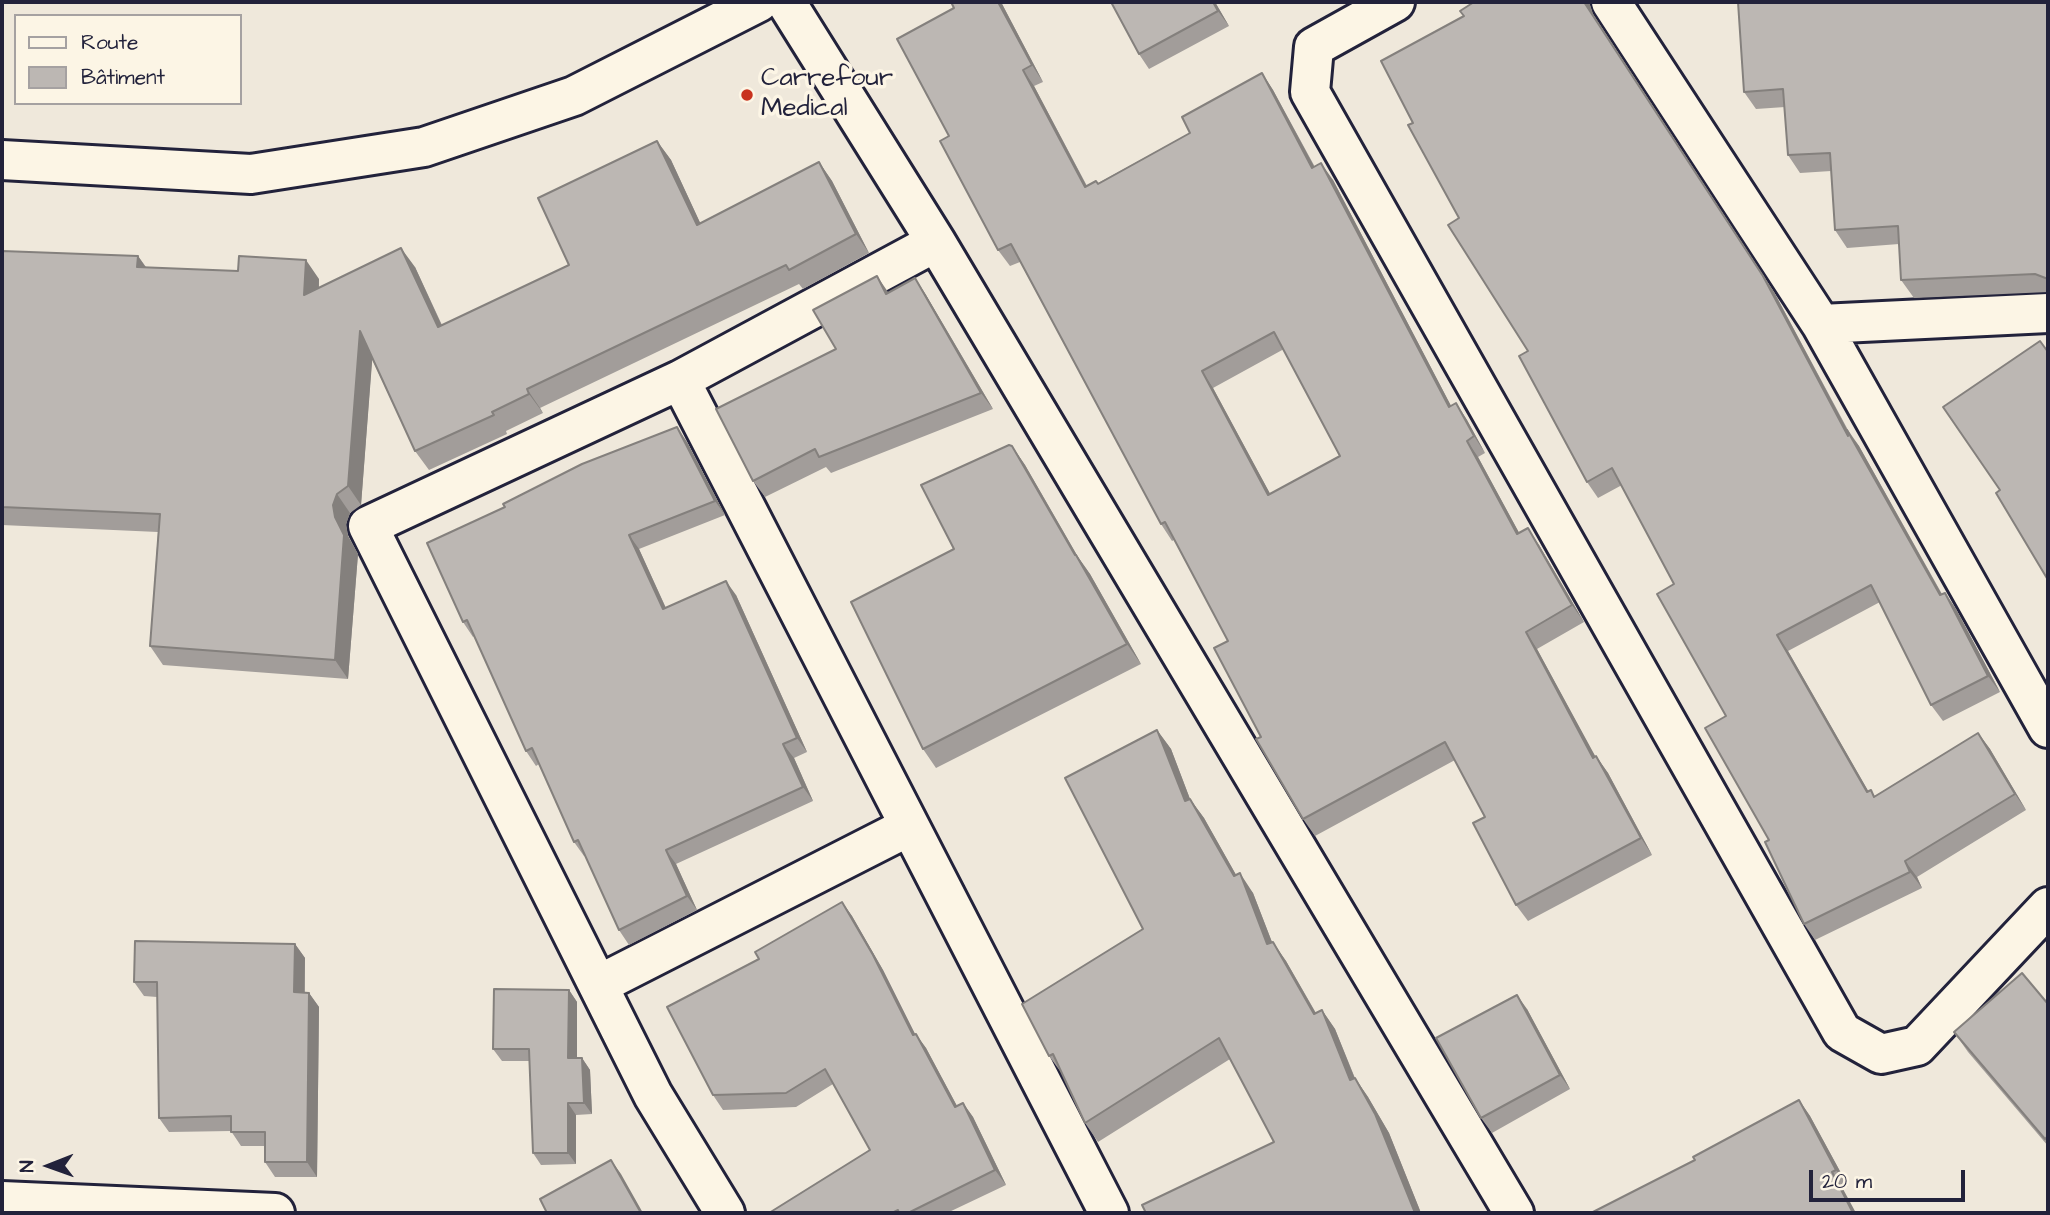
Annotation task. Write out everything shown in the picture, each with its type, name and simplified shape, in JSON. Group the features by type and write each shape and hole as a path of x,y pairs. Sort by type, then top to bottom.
{"street":[{"path":"2,160 251,174 424,147 574,96 759,2"},
{"path":"786,2 936,242 1514,1213"},
{"path":"1395,2 1314,47 1310,92 1842,1032 1881,1054 1917,1046 2048,907"},
{"path":"1611,2 1821,324 2048,728"},
{"path":"724,1213 653,1095 369,526 680,380 936,242"},
{"path":"1821,324 2048,313"},
{"path":"680,380 1109,1213"},
{"path":"598,985 908,827"},
{"path":"2,1201 275,1213"}],"building":[{"path":"951,2 998,2 1032,65 1023,70 1085,187 1096,181 1098,184 1190,133 1182,117 1262,73 1312,168 1321,163 1449,407 1456,403 1474,436 1467,441 1517,534 1528,528 1572,605 1526,632 1593,758 1596,756 1641,838 1516,905 1473,823 1485,817 1445,742 1303,819 1256,739 1261,737 1214,648 1228,641 1165,522 1161,524 1011,244 998,250 940,141 949,136 897,39 954,8","holes":["1274,332 1340,456 1268,495 1202,371"]},
{"path":"1111,2 1213,2 1218,11 1139,54"},
{"path":"1474,2 1584,2 1763,276 1848,436 1847,430 1940,595 1945,593 1988,676 1931,705 1871,585 1777,635 1867,792 1871,790 1874,797 1978,733 2015,794 1905,861 1910,872 1804,924 1765,842 1769,840 1705,728 1726,716 1657,594 1674,584 1612,468 1587,482 1519,356 1528,351 1448,225 1459,218 1408,125 1413,123 1381,61 1464,16 1460,11"},
{"path":"1738,2 2048,2 2048,279 2035,274 1901,280 1898,226 1835,230 1830,153 1788,155 1783,89 1744,92"},
{"path":"657,141 697,225 819,162 856,234 789,270 786,265 527,389 529,394 492,412 494,415 415,451 360,331 348,486 337,494 333,505 335,517 344,535 335,660 150,646 160,514 2,507 2,251 138,256 137,267 238,271 239,256 306,260 304,295 401,248 438,327 569,265 538,198"},
{"path":"877,276 886,294 915,278 981,393 819,457 815,449 753,481 716,409 836,349 813,310"},
{"path":"2040,341 2048,352 2048,580 1996,493 2000,490 1943,407"},
{"path":"677,427 715,501 629,535 663,609 726,581 797,738 783,744 803,787 666,850 687,896 619,930 578,840 574,842 532,748 526,751 467,620 463,622 427,543 505,507 503,504 582,464"},
{"path":"1009,445 1127,644 923,749 851,602 954,549 921,485"},
{"path":"1157,730 1185,801 1190,799 1234,876 1240,873 1267,944 1273,942 1314,1014 1322,1010 1350,1080 1355,1078 1375,1114 1415,1213 1146,1213 1142,1205 1274,1142 1219,1038 1085,1123 1053,1054 1049,1056 1022,1004 1143,929 1065,778"},
{"path":"842,902 955,1107 963,1103 995,1170 908,1213 899,1213 898,1210 892,1213 769,1213 870,1150 825,1069 786,1093 713,1095 667,1007 759,959 755,952"},
{"path":"135,941 295,944 294,992 309,993 307,1162 265,1162 265,1132 231,1132 231,1116 159,1118 157,982 134,982"},
{"path":"2022,973 2048,1004 2048,1136 2045,1139 1954,1032"},
{"path":"494,989 569,990 568,1058 582,1058 584,1103 568,1103 568,1153 533,1153 529,1049 493,1049"},
{"path":"1517,995 1560,1075 1481,1118 1436,1038"},
{"path":"1799,1100 1836,1170 1832,1172 1853,1213 1591,1213 1695,1160 1693,1157"},
{"path":"611,1160 641,1213 547,1213 540,1199"}],"place":[{"name":"Carrefour Medical","path":"747,95"}]}
